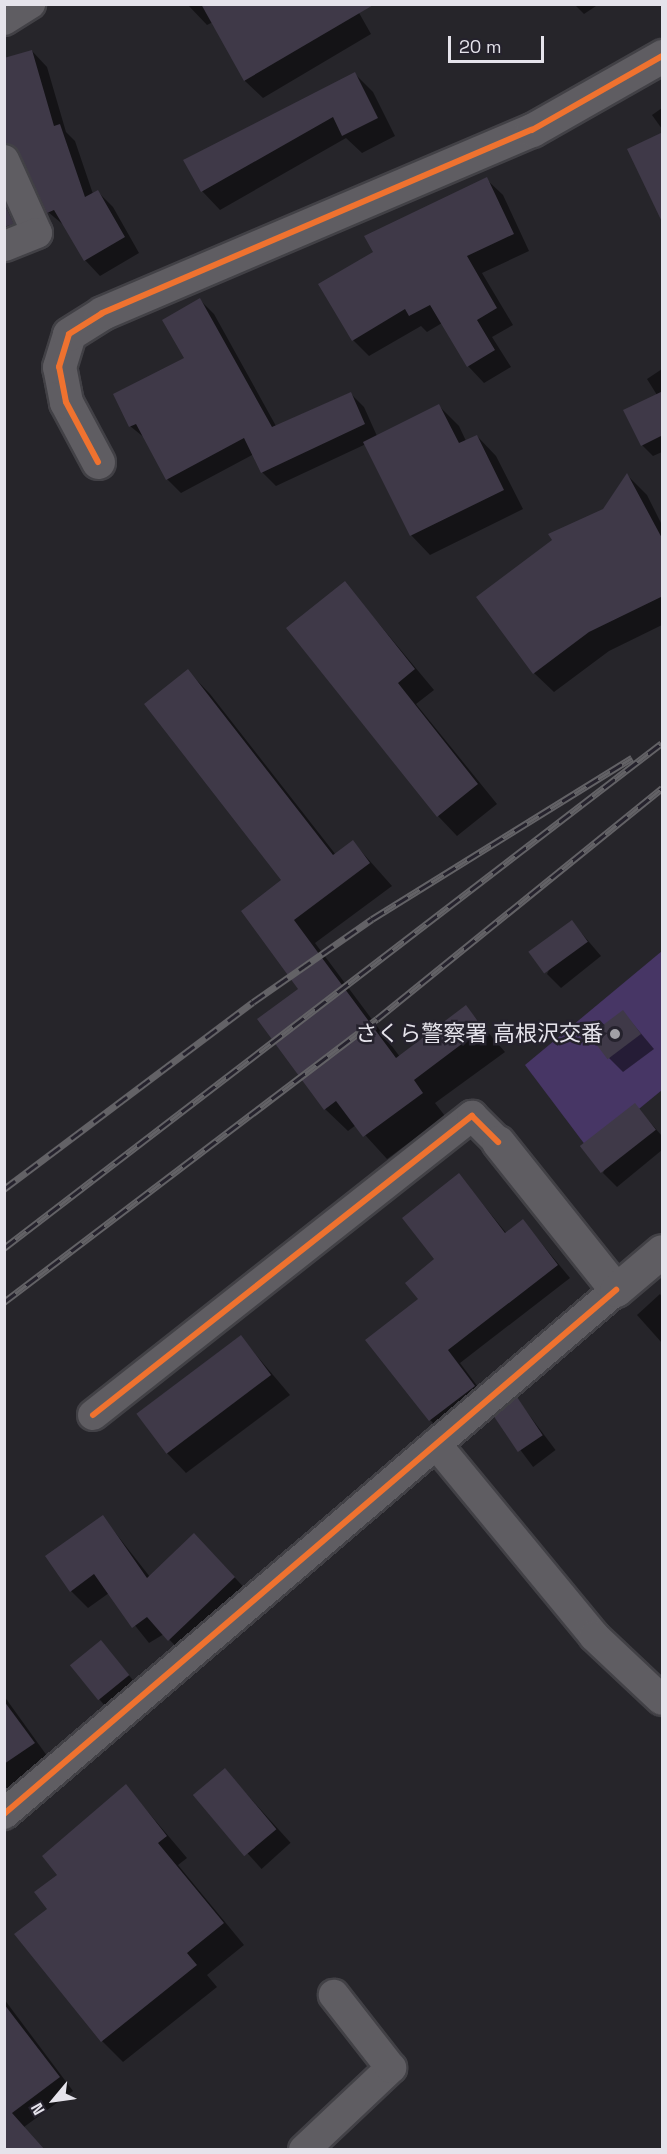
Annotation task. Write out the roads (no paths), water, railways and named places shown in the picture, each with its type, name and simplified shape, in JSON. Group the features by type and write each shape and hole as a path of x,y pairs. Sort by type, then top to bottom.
{"street":[{"path":"4,20 30,4"},
{"path":"98,462 66,402 59,367 69,334 102,313 532,130 663,56"},
{"path":"4,160 37,233 4,246"},
{"path":"93,1415 472,1116 498,1142 616,1290"},
{"path":"4,1814 663,1251"},
{"path":"436,1444 594,1636 663,1700"},
{"path":"304,2150 391,2068 334,1995"}],"railway":[{"path":"4,1248 662,743"},
{"path":"4,1189 253,1002 372,919 632,758"},
{"path":"4,1302 377,1019 662,788"}],"place":[{"name":"さくら警察署 高根沢交番","path":"615,1034"}]}
